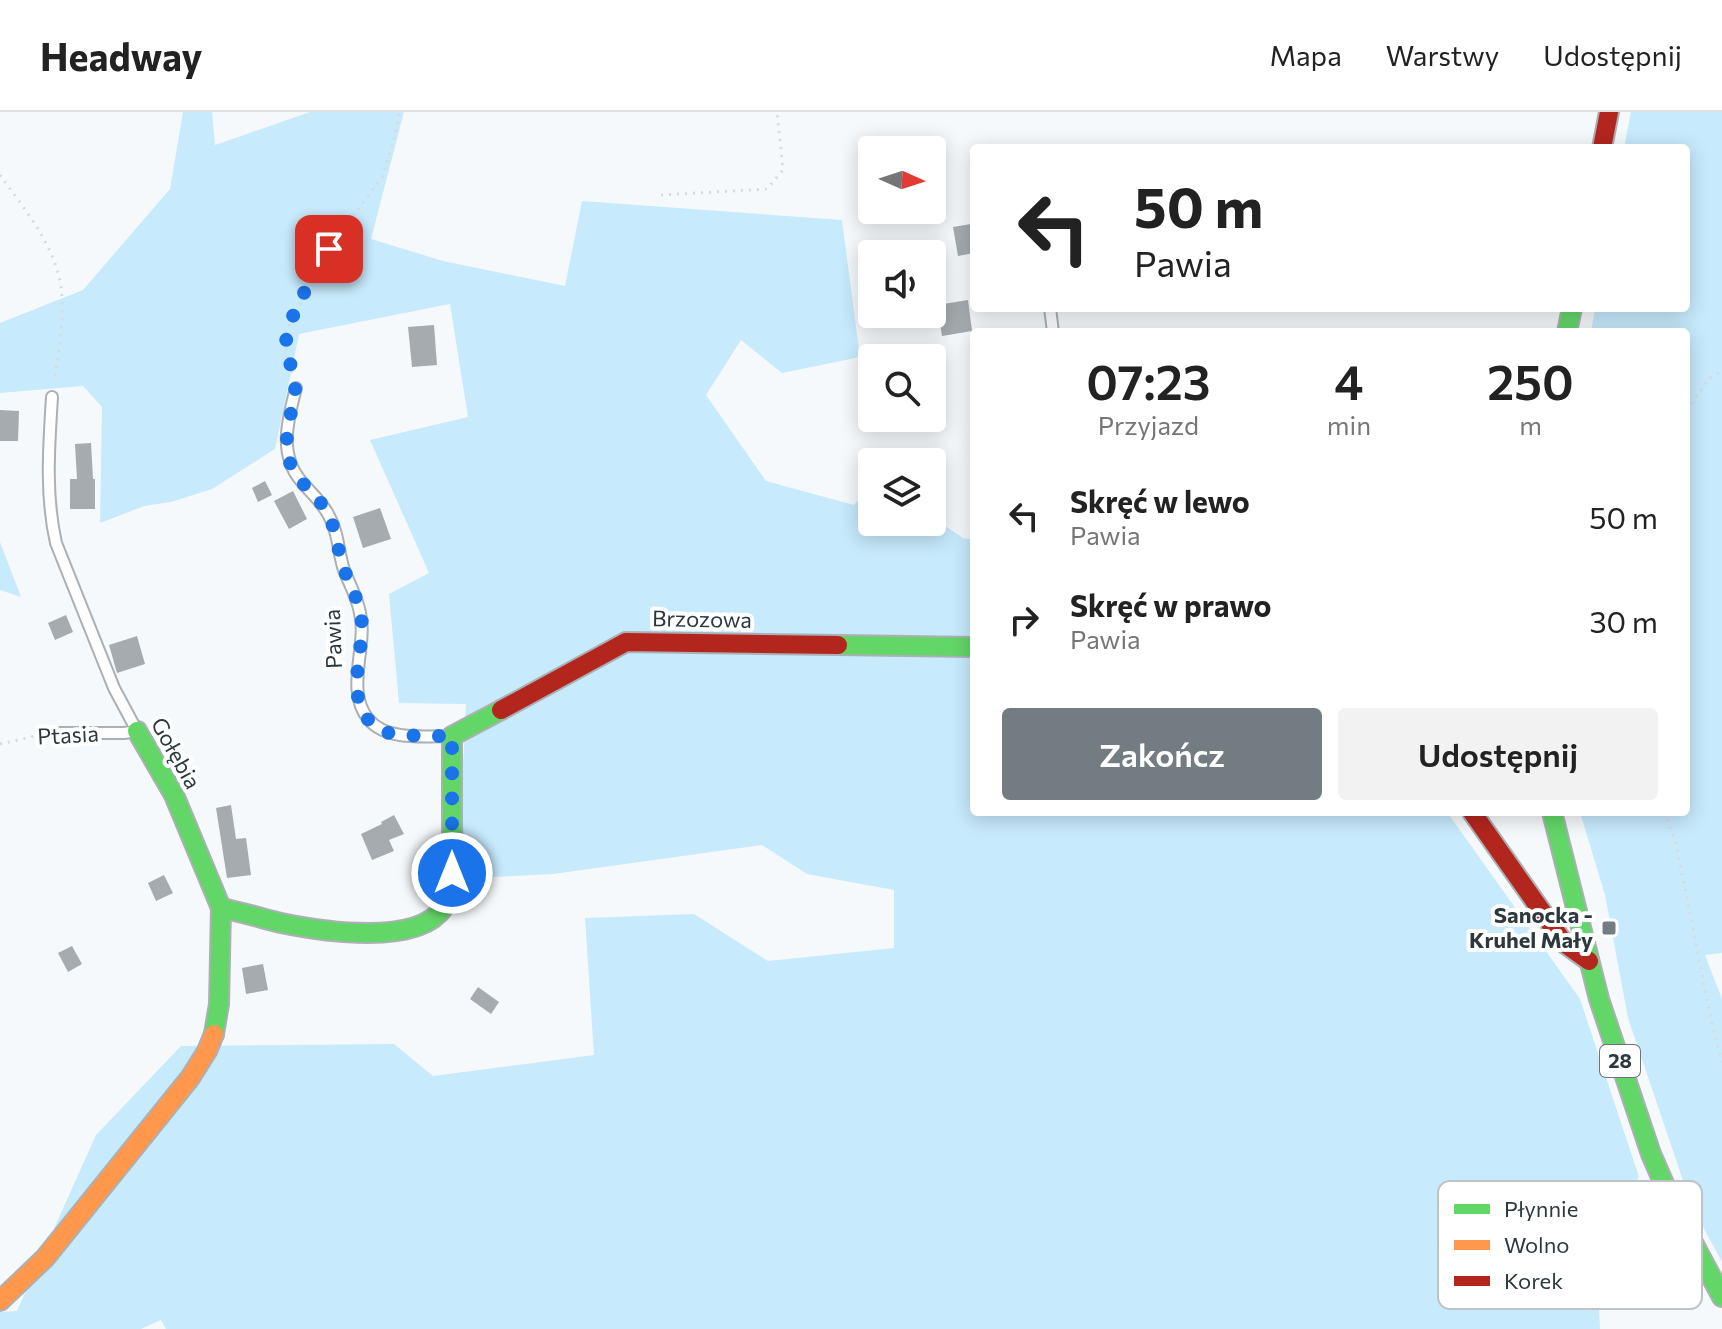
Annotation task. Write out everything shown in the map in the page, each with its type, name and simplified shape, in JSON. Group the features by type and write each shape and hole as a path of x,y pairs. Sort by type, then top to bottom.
{"street":[{"path":"1603,144 1609,112"},
{"name":"Brzozowa","path":"452,736 626,642 970,647"},
{"name":"Gołębia","path":"0,1301 45,1258 190,1078 206,1054 215,1032 221,908 174,795 137,731"},
{"path":"221,908 318,930 348,932 393,931 434,918 444,907 452,873 452,736"},
{"path":"1475,816 1564,943 1589,961"},
{"name":"28","path":"1553,816 1599,999 1663,1181"},
{"name":"28","path":"1702,1260 1722,1297"}],"lane":[{"name":"Pawia","path":"296,388 286,450 293,470 330,517 338,538 343,568 361,615 358,691 361,705 379,730 410,735 452,736"},
{"name":"Gołębia","path":"52,397 48,483 56,543 114,688 137,731"},
{"name":"Ptasia","path":"49,733 137,731"}],"path":[{"path":"296,388 287,356 289,324 329,249 382,177 400,112"},
{"path":"661,195 767,189 783,170 777,112"},
{"path":"0,175 37,226 59,276 63,299 52,397"},
{"path":"1690,405 1711,377 1722,371"},
{"name":"Ptasia","path":"0,744 49,733"},
{"path":"1666,816 1676,843 1722,1062"}],"shaded area":[{"path":"183,112 212,112 215,145 310,112 404,112 371,239 443,261 565,286 582,201 842,220 858,357 782,373 741,340 706,395 766,481 854,505 858,501 858,536 946,536 946,526 970,539 970,816 1450,816 1580,999 1639,1177 1637,1181 1438,1181 1438,1309 1599,1309 1600,1329 166,1329 161,1320 141,1329 0,1329 0,1312 17,1311 96,1135 181,1046 394,1044 433,1076 594,1055 585,918 694,914 768,961 894,948 894,890 807,874 762,845 553,874 493,877 459,842 466,704 399,703 389,594 429,573 370,440 468,417 450,304 299,334 275,449 212,489 171,502 144,506 100,523 102,407 83,386 0,393 0,323 83,290 170,189"},
{"path":"1631,112 1722,112 1722,953 1705,955 1722,999 1722,1262 1702,1225 1702,1181 1683,1181 1628,1018 1605,895 1581,816 1690,816 1690,328 1592,328 1594,312 1690,312 1690,144 1625,144"},
{"path":"0,542 21,597 0,590"}],"building":[{"path":"970,224 970,254 958,256 953,227"},
{"path":"968,300 970,331 942,336 941,328 946,328 946,304"},
{"path":"434,325 437,365 412,367 408,327"},
{"path":"0,410 19,411 18,441 0,441"},
{"path":"91,443 95,509 70,509 70,479 77,479 75,444"},
{"path":"265,481 272,495 258,502 252,488"},
{"path":"293,491 307,519 289,529 274,501"},
{"path":"380,508 391,539 363,548 353,517"},
{"path":"66,615 73,632 55,640 48,623"},
{"path":"137,636 145,664 117,673 109,645"},
{"path":"231,805 236,839 246,838 251,875 227,878 216,808"},
{"path":"394,815 404,834 389,840 394,851 372,860 361,834"},
{"path":"164,875 173,893 156,901 148,883"},
{"path":"72,946 82,964 68,972 58,953"},
{"path":"263,964 268,990 246,994 242,968"},
{"path":"478,987 499,1002 491,1014 470,999"}],"traffic: fast":[{"path":"1568,328 1571,312"},
{"path":"838,645 970,647"},
{"path":"221,908 281,923 343,932 391,932 413,928 431,920 444,907 451,889 452,736 501,710"},
{"path":"137,731 174,795 221,908 219,1004 214,1034"},
{"path":"1553,816 1599,999 1663,1181"},
{"path":"1702,1260 1722,1297"}],"traffic: slow":[{"path":"0,1301 45,1258 190,1078 214,1034"}],"traffic: jam":[{"path":"1603,144 1609,112"},
{"path":"501,710 626,642 838,645"},
{"path":"1475,816 1564,943 1589,961"}],"place":[{"name":"Sanocka - Kruhel Mały","path":"1609,928"}],"route":[{"path":"329,249 289,324 287,356 296,388 286,450 293,470 322,504 338,538 343,568 361,615 358,691 367,717 379,730 410,735 452,736 452,873"}]}
